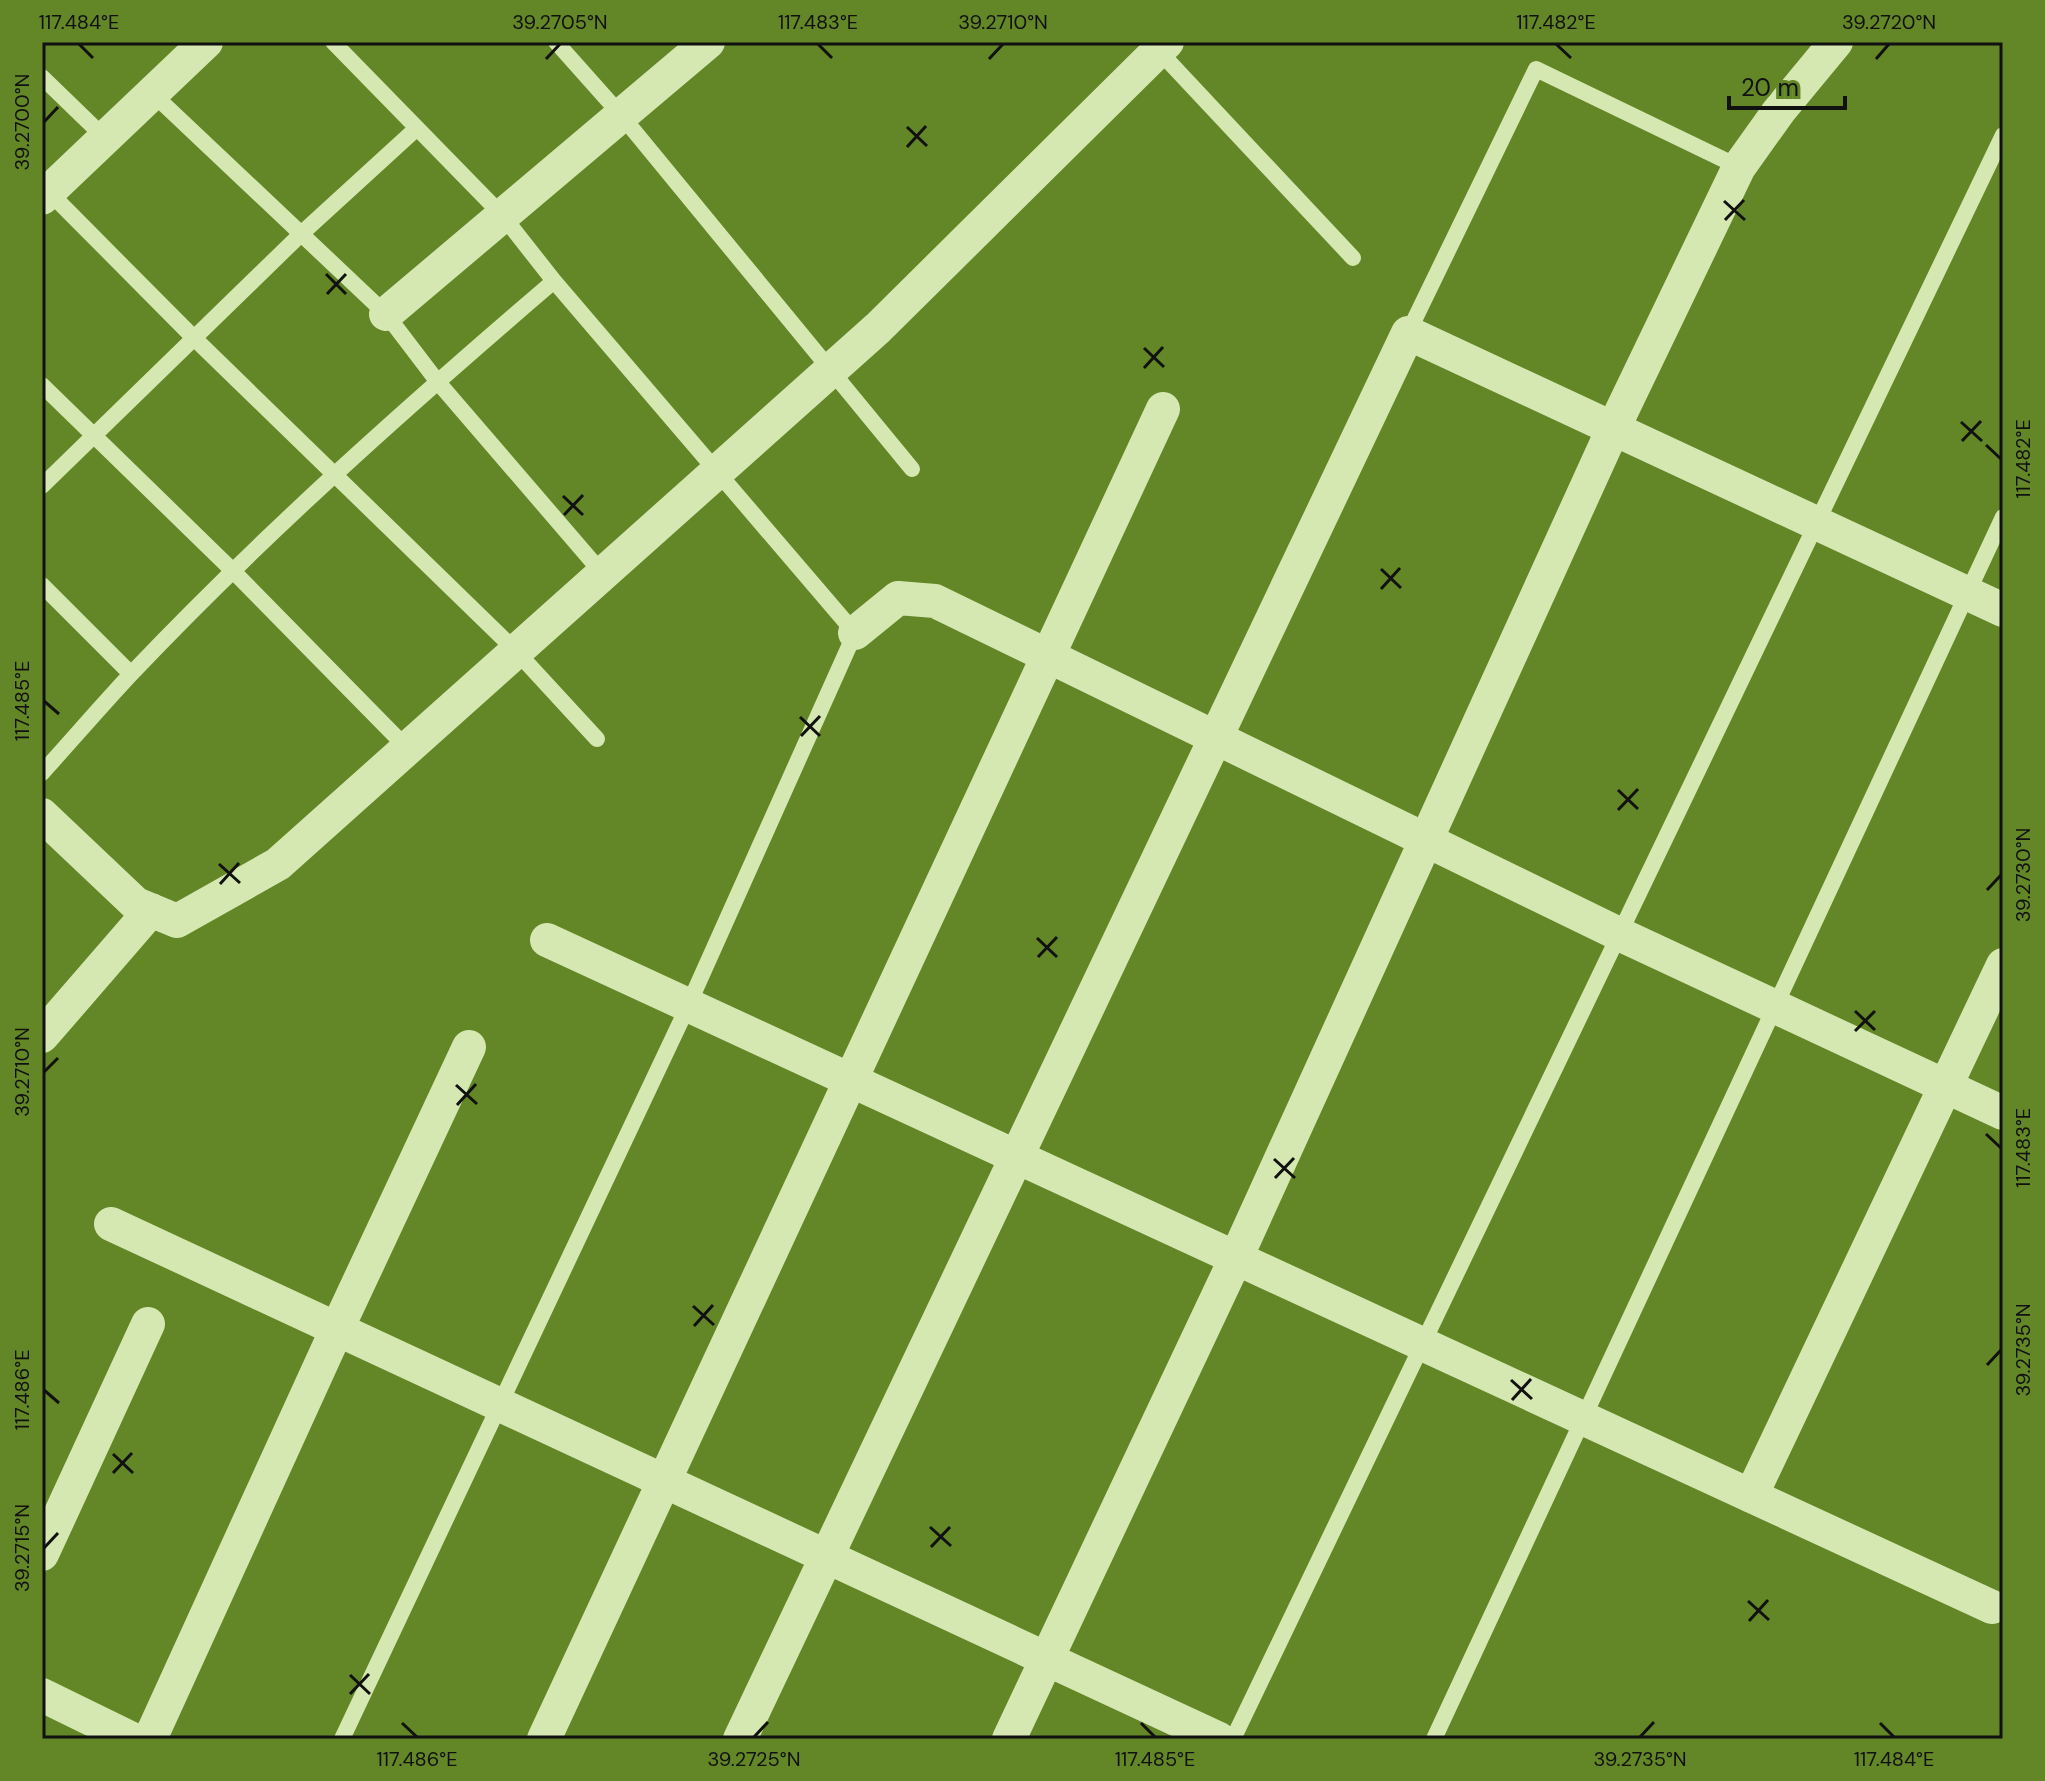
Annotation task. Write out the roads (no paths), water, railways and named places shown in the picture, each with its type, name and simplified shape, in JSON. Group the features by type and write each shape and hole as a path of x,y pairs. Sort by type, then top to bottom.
{"street":[{"path":"45,195 206,42"},
{"path":"386,314 708,42"},
{"path":"1009,1739 1235,1260 1613,429 1739,167 1779,111 1836,42"},
{"path":"42,815 136,904 177,921 278,864 878,328 1163,46"},
{"path":"740,1739 1408,333 2003,610"},
{"path":"544,1739 1163,409"},
{"path":"855,633 898,598 935,601 1425,841 1774,1008 2003,1113"},
{"path":"42,1036 151,910"},
{"path":"547,940 1751,1496 1998,1598"},
{"path":"1751,1496 2003,965"},
{"path":"150,1739 469,1047"},
{"path":"111,1224 1219,1739"},
{"path":"42,1554 148,1324"},
{"path":"42,1695 132,1739"}],"lane":[{"path":"333,42 502,215 554,281 855,633 688,1006 342,1739"},
{"path":"556,42 621,115 912,469"},
{"path":"1163,46 1353,258"},
{"path":"1408,333 1536,69 1739,167"},
{"path":"42,77 105,138"},
{"path":"152,93 386,314 437,381 603,574"},
{"path":"42,486 301,234 417,128"},
{"path":"1233,1739 2003,135"},
{"path":"45,195 516,651 597,739"},
{"path":"42,773 131,674 233,571 334,474 554,281"},
{"path":"42,385 233,571 407,748"},
{"path":"1434,1739 2003,517"},
{"path":"42,585 131,674"}]}
